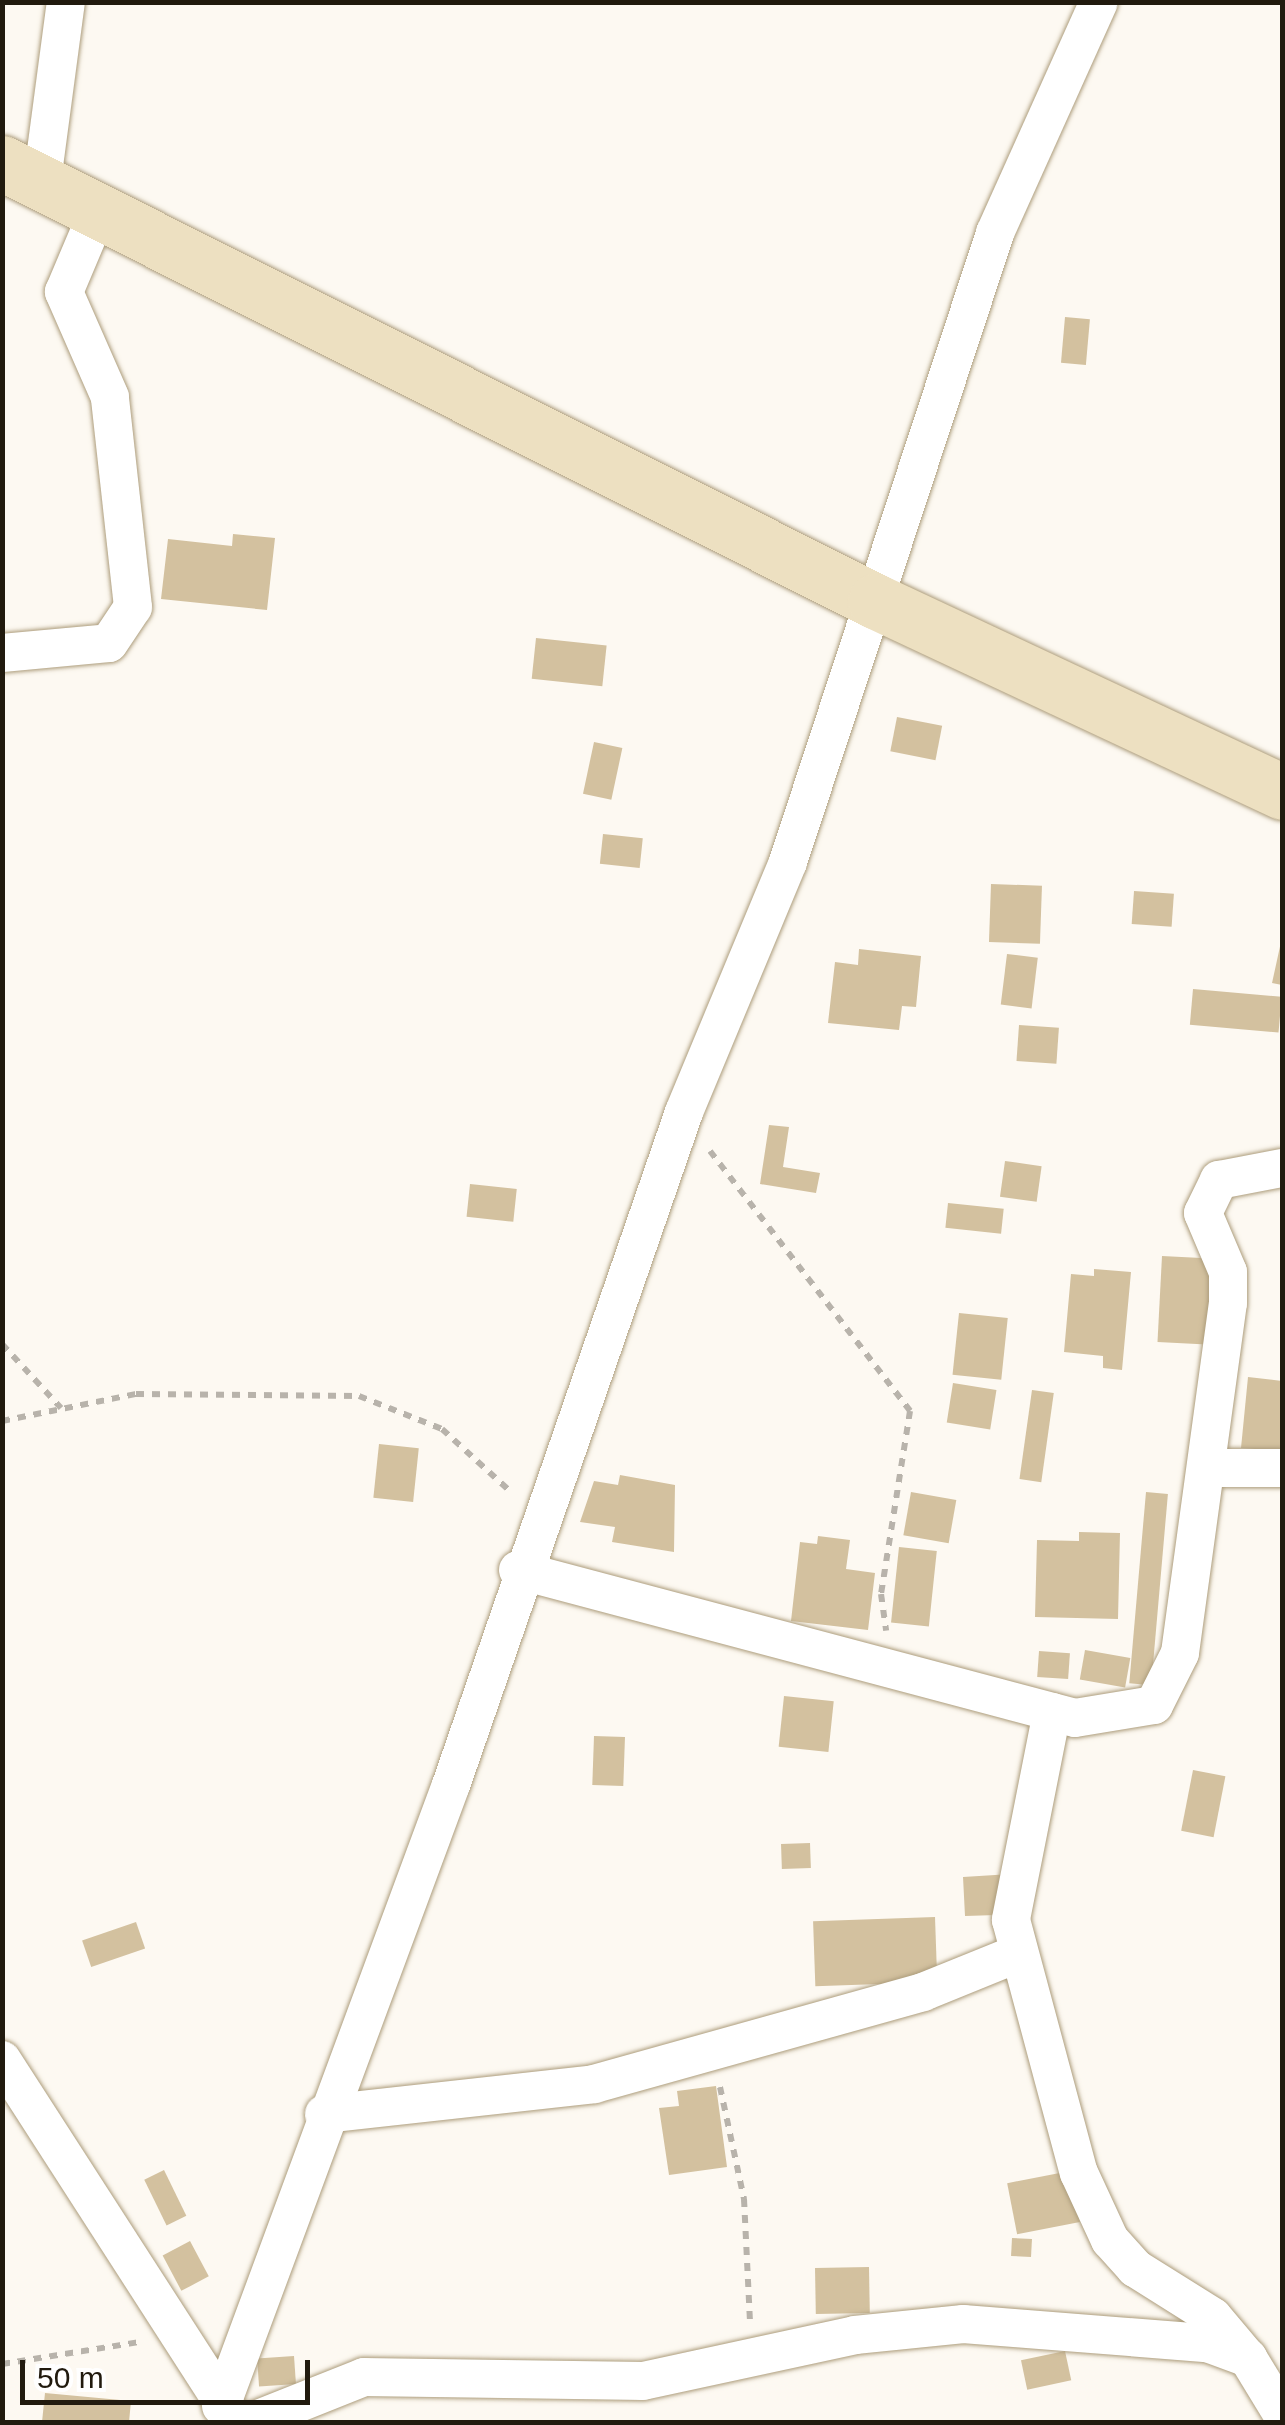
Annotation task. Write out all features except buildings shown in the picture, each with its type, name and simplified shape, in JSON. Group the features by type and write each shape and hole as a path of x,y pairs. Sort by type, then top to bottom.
{"street":[{"path":"66,2 22,172 875,600 1282,792"},
{"path":"236,2417 324,2114 451,1784 684,1112 788,862 995,233 1099,2"},
{"path":"2,653 109,644 133,607 110,397 64,292 99,210"},
{"path":"528,1554 899,1674 1052,1712 1121,1716 1154,1705 1172,1682 1206,1468 1228,1272 1203,1213 1219,1180 1282,1168"},
{"path":"1206,1468 1282,1468"},
{"path":"1052,1712 1011,1920 1014,1955 1080,2172 1110,2240 1134,2268 1213,2317 1248,2358 1282,2414"},
{"path":"324,2114 520,2097 712,2052 923,1992 1014,1955"},
{"path":"2,2060 174,2337 236,2417"},
{"path":"236,2417 364,2377 643,2380 748,2358 963,2324 1207,2343 1248,2358"}],"path":[{"path":"684,1112 910,1412 881,1594 899,1674"},
{"path":"2,1344 62,1408"},
{"path":"2,1421 62,1408 215,1393 328,1393 390,1405 485,1460 528,1554"},
{"path":"712,2052 744,2199 748,2358"},
{"path":"2,2364 174,2337"}]}
